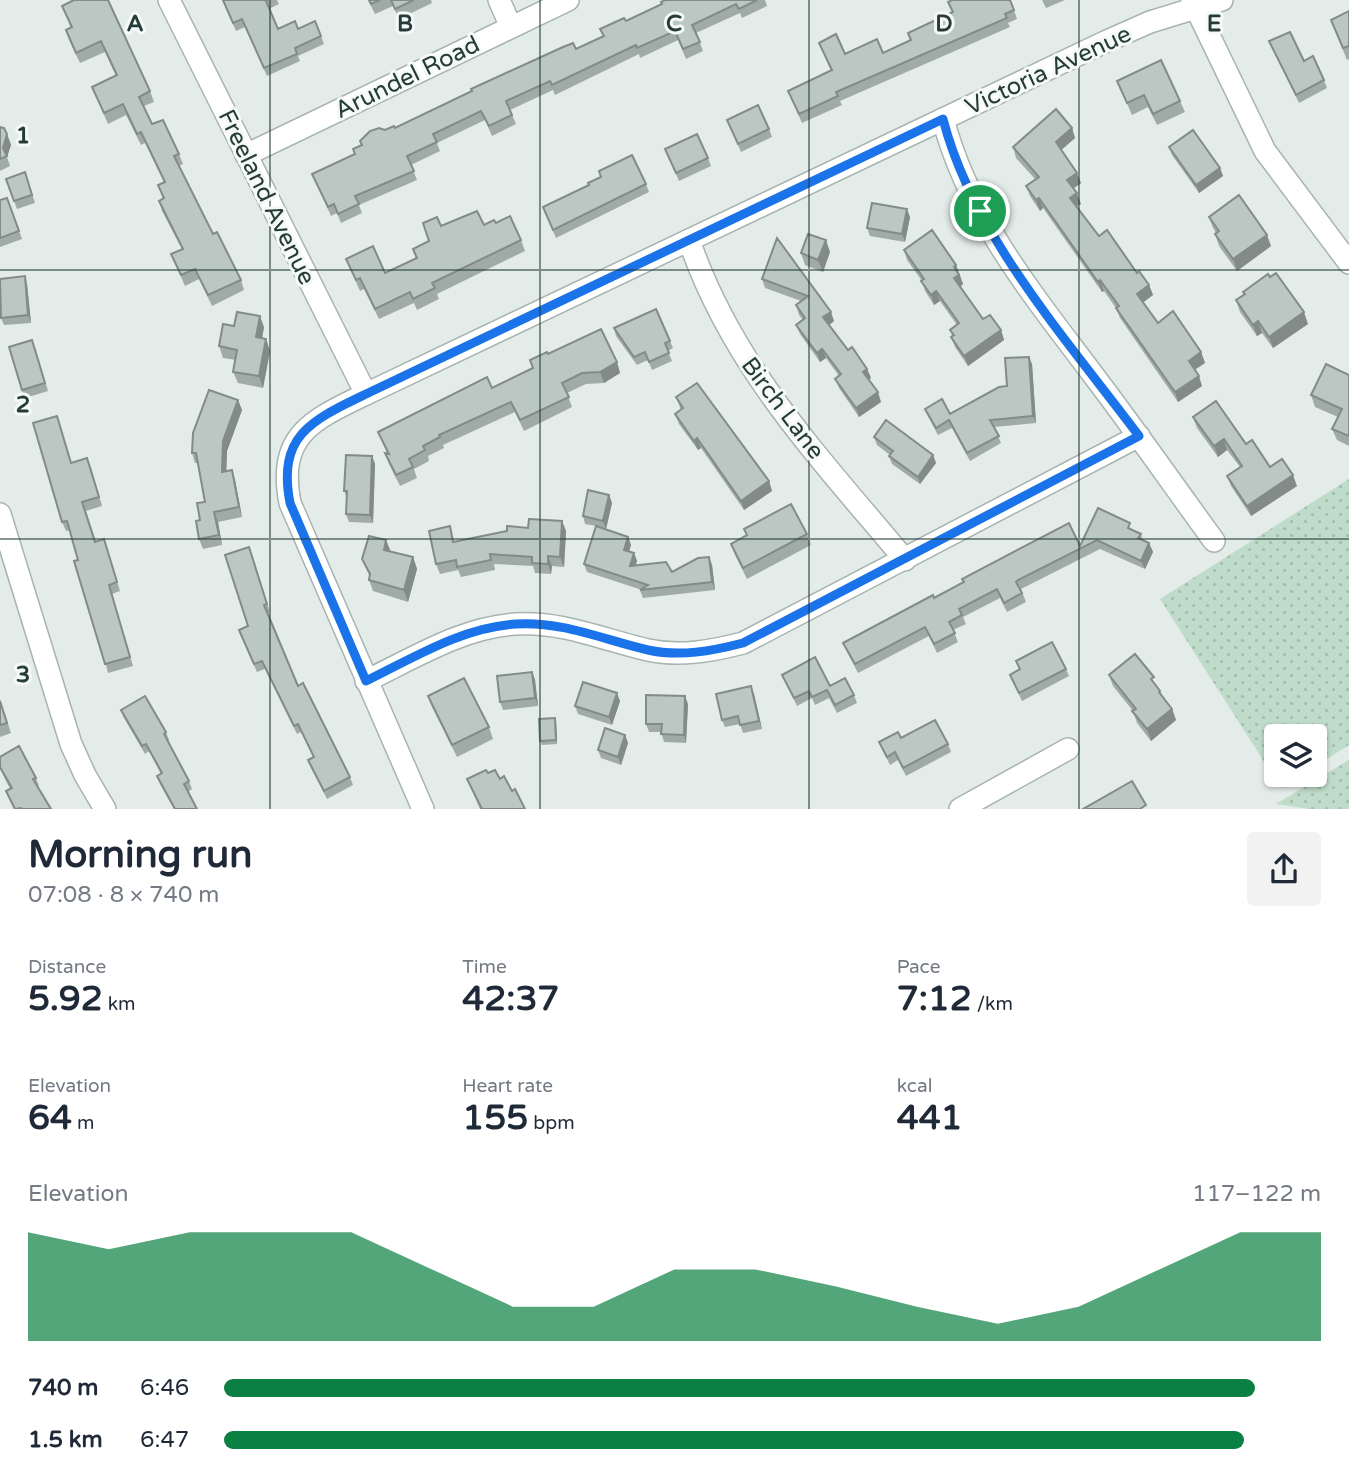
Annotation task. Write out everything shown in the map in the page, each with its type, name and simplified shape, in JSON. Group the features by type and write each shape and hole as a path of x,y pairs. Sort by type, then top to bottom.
{"street":[{"name":"Freeland Avenue","path":"169,0 366,394"},
{"path":"499,0 511,27"},
{"name":"Arundel Road","path":"246,155 569,0"},
{"name":"Victoria Avenue","path":"423,809 290,503 286,483 287,465 294,445 304,430 319,417 366,394 1107,41 1194,4 1222,0"},
{"path":"1194,4 1265,151 1349,263"},
{"path":"943,119 962,175 1009,262 1139,436 1213,541"},
{"name":"Birch Lane","path":"689,240 714,304 748,364 771,398 905,560"},
{"path":"366,681 458,637 483,629 516,624 545,624 574,629 650,651 713,651 743,643 765,634 1139,436"},
{"path":"0,514 71,744 105,809"},
{"path":"960,809 1068,748"}],"green space":[{"path":"1349,479 1349,745 1327,759 1327,724 1264,724 1264,761 1160,599"},
{"path":"1349,760 1349,809 1310,809 1276,804 1304,787 1327,787 1327,773"}],"building":[{"path":"74,0 108,0 150,91 139,97 152,124 163,120 179,154 174,156 213,234 217,232 241,280 208,295 195,269 181,275 171,254 183,249 159,201 164,198 158,185 165,182 141,132 137,134 123,104 104,113 92,87 117,75 101,41 76,53 66,30 72,27 62,6"},
{"path":"223,0 268,0 266,1 278,29 295,21 298,29 315,21 321,36 295,48 297,54 264,68 242,19 233,23"},
{"path":"391,0 414,0 395,9"},
{"path":"665,0 757,0 739,9 736,4 692,25 700,42 683,49 675,31 637,48 636,45 552,85 550,81 506,101 512,115 489,126 481,111 433,134 437,142 407,156 414,171 355,196 359,204 338,214 334,204 328,207 312,174 355,154 353,149 362,145 360,141 370,131 394,126 395,128 472,91 471,89 573,43 576,49 604,36 600,29 624,18 626,21"},
{"path":"1010,0 1014,10 1005,14 1007,18 836,92 838,96 799,114 788,91 832,70 819,43 836,34 845,54 877,39 883,53 911,40 908,33 953,12 948,2"},
{"path":"1349,11 1349,46 1343,48 1331,20"},
{"path":"1290,32 1304,61 1313,56 1324,80 1296,95 1269,41"},
{"path":"1161,60 1180,101 1153,114 1144,95 1127,103 1117,81"},
{"path":"758,105 769,129 738,144 727,120"},
{"path":"1056,109 1072,128 1056,142 1077,173 1067,180 1077,193 1070,198 1099,236 1107,230 1137,273 1139,271 1149,285 1137,294 1158,323 1173,311 1201,352 1189,361 1199,376 1175,392 1116,308 1119,306 1100,280 1098,282 1039,198 1036,200 1026,186 1039,177 1013,147"},
{"path":"0,127 4,128 7,134 3,148 7,156 0,159"},
{"path":"1193,130 1220,168 1196,185 1169,147"},
{"path":"697,134 708,158 676,173 665,149"},
{"path":"632,155 646,184 553,230 543,207 589,185 588,183 601,177 599,171"},
{"path":"25,172 32,195 14,201 6,179"},
{"path":"1239,195 1267,235 1233,259 1215,234 1219,231 1209,217"},
{"path":"7,198 19,231 0,238 0,200"},
{"path":"872,203 907,209 902,234 867,228"},
{"path":"477,211 484,225 510,216 521,240 432,283 435,288 413,299 410,292 375,309 360,278 356,280 346,259 373,246 385,273 417,258 413,249 429,241 423,223 437,217 441,226"},
{"path":"932,230 956,265 954,267 959,275 954,278 983,319 990,315 1001,330 964,356 951,337 954,335 950,330 959,323 936,291 931,295 921,281 924,279 904,250"},
{"path":"808,234 826,240 818,260 801,253"},
{"path":"777,238 831,312 823,317 848,350 852,347 867,369 863,372 878,392 856,408 835,379 841,374 822,349 817,353 796,325 805,318 796,305 808,296 762,279"},
{"path":"1276,273 1304,312 1269,337 1258,321 1253,325 1236,300 1268,274 1270,277"},
{"path":"25,276 28,315 1,318 0,279"},
{"path":"656,309 670,341 665,343 669,353 649,362 645,352 634,357 614,328"},
{"path":"237,312 260,316 256,337 266,339 259,376 233,372 237,350 219,346 223,324 234,326"},
{"path":"601,329 617,362 600,372 582,373 562,383 569,397 520,420 511,402 439,435 440,437 423,446 425,450 409,459 413,467 396,475 378,432 487,377 492,388 533,368 530,360"},
{"path":"32,340 45,383 22,390 9,347"},
{"path":"1029,357 1033,416 990,420 999,436 967,453 949,420 936,428 925,409 942,399 950,414 999,387 1007,386 1005,358"},
{"path":"1326,364 1349,375 1349,436 1332,429 1342,409 1311,395"},
{"path":"697,383 769,481 741,501 697,438 694,441 675,414 683,408 676,397"},
{"path":"209,390 238,400 223,441 222,472 232,470 239,507 214,512 219,535 199,539 197,503 205,502 196,453 192,453 193,433"},
{"path":"1216,401 1246,444 1252,440 1270,467 1282,459 1293,475 1247,506 1227,476 1242,466 1224,439 1214,446 1193,417"},
{"path":"57,416 71,463 87,458 99,497 82,502 95,542 104,539 117,582 109,585 130,657 105,664 74,561 78,560 67,521 62,522 33,423"},
{"path":"886,420 933,455 918,477 889,456 893,451 874,437"},
{"path":"346,455 372,456 370,515 346,514"},
{"path":"588,490 609,495 603,521 583,516"},
{"path":"791,504 807,534 743,568 731,544 747,535 744,529"},
{"path":"1098,508 1130,523 1128,528 1141,534 1138,538 1149,543 1141,561 1097,540 1018,580 1016,582 1022,593 1004,603 997,589 959,609 962,615 949,622 955,633 934,644 925,627 855,664 843,643 933,595 934,598 964,582 962,579 1069,523 1080,546"},
{"path":"529,519 562,521 560,557 548,556 548,564 532,563 532,557 490,554 491,560 457,567 456,560 436,564 429,531 450,526 453,542 507,531 507,526 528,528"},
{"path":"596,526 628,537 624,550 634,553 630,566 666,562 672,572 698,558 709,557 712,582 640,590 648,585 584,564"},
{"path":"369,536 386,540 384,550 413,557 404,590 369,580 370,574 362,559"},
{"path":"249,547 267,604 264,605 298,686 303,683 350,777 324,791 308,760 314,757 298,724 294,726 262,661 254,664 239,630 248,626 225,555"},
{"path":"1052,642 1066,669 1019,693 1010,675 1020,669 1016,661"},
{"path":"1135,654 1154,677 1151,679 1172,709 1147,729 1132,711 1136,709 1109,675"},
{"path":"815,657 830,686 845,678 854,695 835,705 827,690 812,697 809,691 794,698 782,675"},
{"path":"532,672 535,698 500,702 497,676"},
{"path":"464,678 489,727 452,745 428,696"},
{"path":"583,682 617,693 609,717 575,706"},
{"path":"751,686 759,721 740,725 738,716 722,720 716,694"},
{"path":"646,695 685,696 684,735 661,734 662,724 646,724"},
{"path":"145,696 166,732 164,734 189,781 184,784 197,809 175,809 157,776 162,773 146,744 142,746 121,710"},
{"path":"0,701 7,723 0,725"},
{"path":"555,718 556,740 540,741 539,719"},
{"path":"935,720 948,744 903,768 895,752 887,757 879,742 898,732 901,738"},
{"path":"605,728 625,735 618,757 598,750"},
{"path":"19,746 36,778 33,779 51,809 15,809 6,791 12,788 0,767 0,757"},
{"path":"486,770 488,773 495,770 500,779 504,776 512,791 515,789 525,809 482,809 467,779"},
{"path":"1132,781 1146,805 1140,809 1083,809"}],"route":[{"path":"943,119 962,175 980,211 1009,262 1139,436 765,634 743,643 713,651 650,651 574,629 545,624 516,624 483,629 458,637 366,681 290,503 286,483 287,465 294,445 304,430 319,417 943,119"}]}
